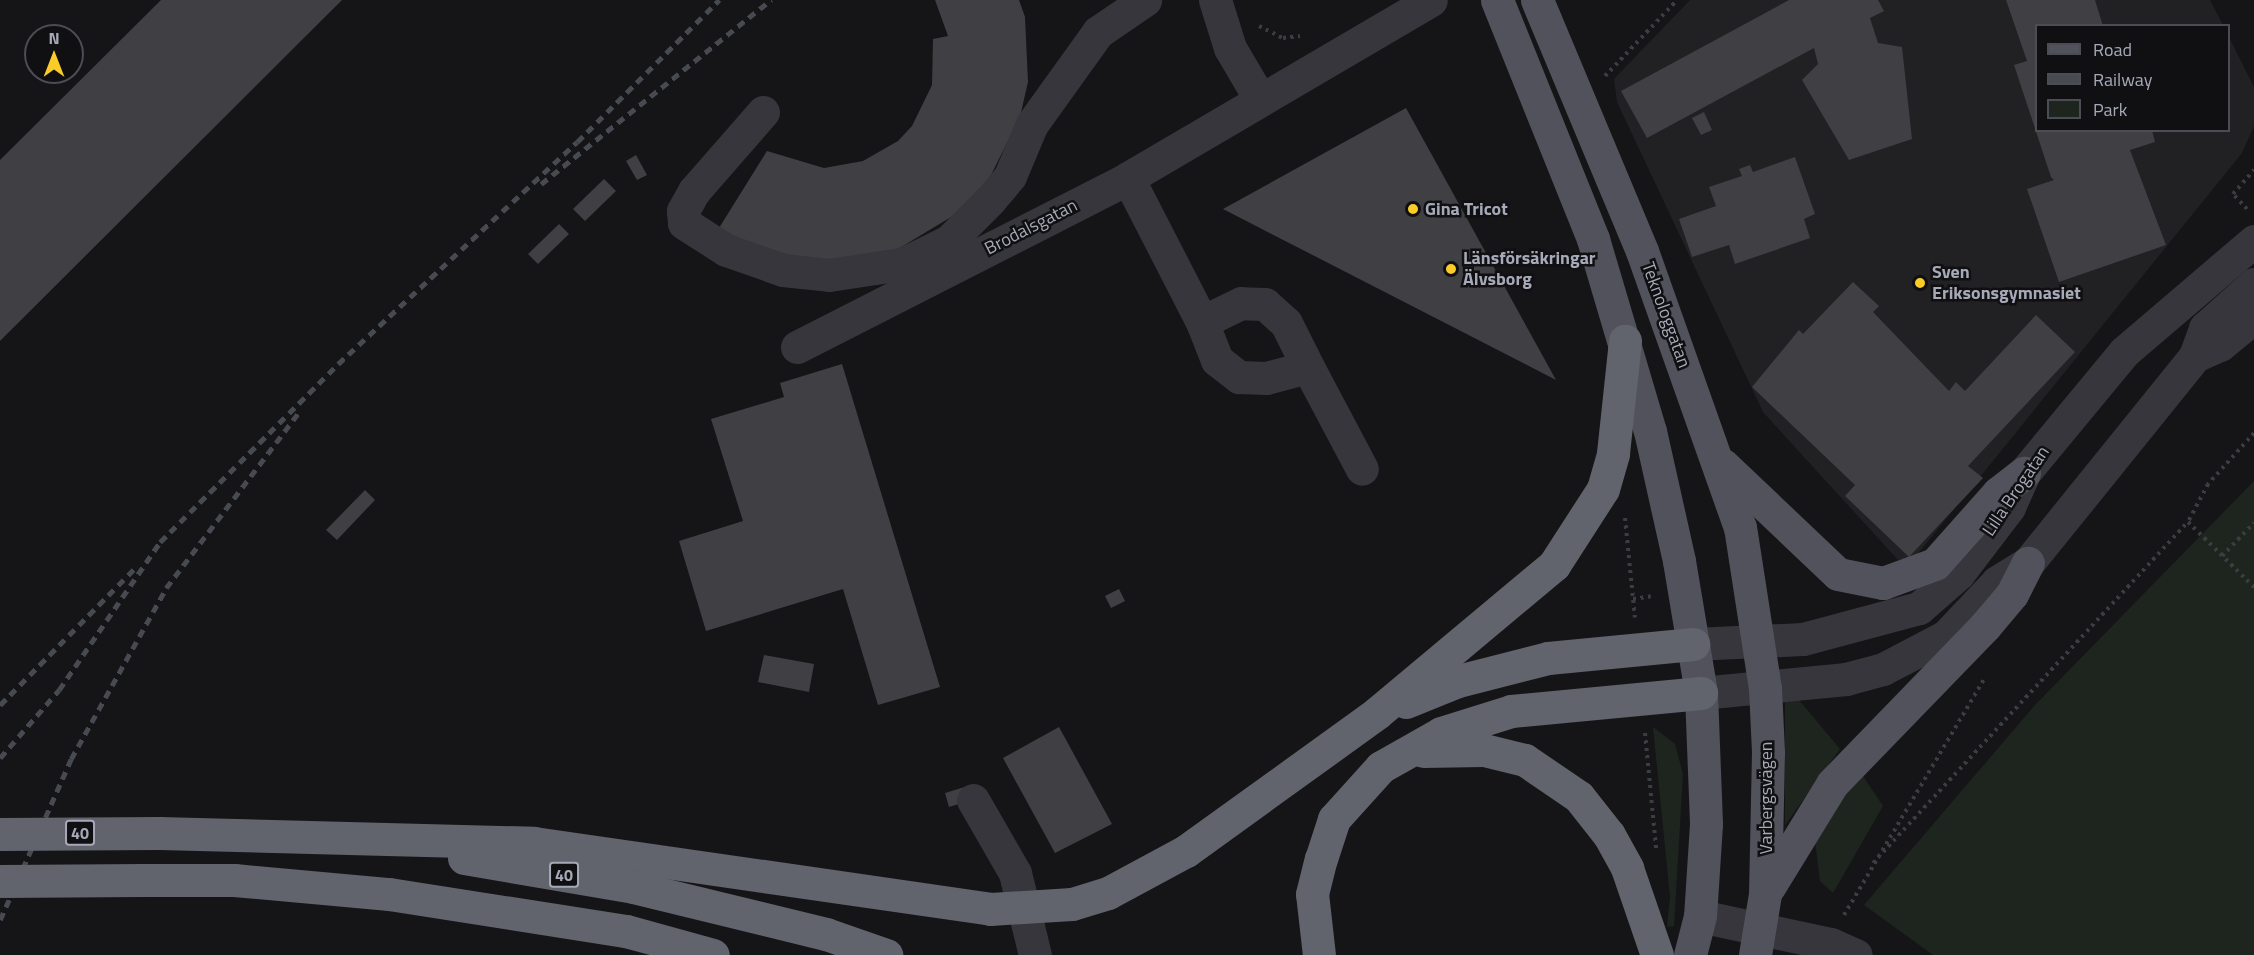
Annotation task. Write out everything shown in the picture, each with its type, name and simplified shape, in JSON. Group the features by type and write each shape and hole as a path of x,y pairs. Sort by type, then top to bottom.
{"highway":[{"path":"236,833 534,843 990,909 1072,904 1108,893 1150,874 1377,713 1554,565 1581,530 1613,453 1625,341"},
{"path":"1377,713 1499,668 1548,658 1693,644"},
{"path":"1318,955 1312,894 1334,819 1358,788 1403,753 1441,733 1511,711 1701,693"},
{"path":"1403,753 1484,750 1525,760 1579,797 1627,868 1657,955"},
{"name":"40","path":"0,834 236,833 395,846 633,887 826,934 886,955"},
{"path":"0,881 234,880 389,894 626,931 713,955"}],"main road":[{"path":"1497,0 1559,149 1625,341 1665,494 1701,693 1706,824 1700,916 1690,955"},
{"name":"Teknologgatan","path":"1537,0 1642,251 1721,464 1750,576 1758,640"},
{"path":"1721,464 1838,574 1883,583 1935,564 1998,493 2024,474"},
{"path":"1766,894 1796,835 1832,784 1985,627 2012,594 2028,563"},
{"name":"Varbergsvägen","path":"1758,640 1765,688 1766,894 1758,943"}],"street":[{"path":"763,112 694,191 682,211 684,223 726,250 783,270 829,275 902,264 949,241 990,200 1010,176 1032,123 1098,32 1145,0"},
{"path":"1215,0 1230,48 1260,99"},
{"name":"Brodalsgatan","path":"797,347 1128,178 1431,0"},
{"path":"1128,178 1202,322 1217,360 1239,377 1266,378 1308,367"},
{"name":"Lilla Brogatan","path":"1693,644 1803,639 1919,608 1958,574 2009,507 2024,474 2124,352 2254,241"},
{"path":"1701,693 1845,679 1918,653 1946,636 1997,582 2028,563 2195,356 2205,328 2254,284"},
{"path":"1202,322 1241,303 1265,304 1286,323 1362,469"},
{"path":"2195,356 2220,345 2254,316"},
{"path":"974,800 1015,873 1035,955"},
{"path":"1700,916 1758,943 1844,949"}],"path":[{"path":"1600,81 1677,0"},
{"path":"1254,18 1283,38 1307,36"},
{"path":"2254,170 2233,194 2254,216"},
{"path":"1867,869 2188,522 2208,484 2254,433"},
{"path":"2188,522 2254,587"},
{"path":"2222,556 2254,523"},
{"path":"1844,949 1867,869 1987,673"}],"shaded area":[{"name":"Sven Eriksonsgymnasiet","path":"1690,0 2210,0 2222,24 2035,24 2035,132 2230,132 2230,39 2254,87 2254,126 2242,153 1916,556 1898,560 1763,412 1617,102 1614,79"}],"green space":[{"path":"2254,481 2254,955 1933,955 1864,905 2035,705"},
{"path":"1785,700 1799,700 1840,749 1785,825"},
{"path":"1653,727 1675,744 1683,774 1674,926 1667,927 1670,897"},
{"path":"1863,776 1883,806 1833,893 1820,881 1814,833 1839,792"}],"building":[{"path":"161,0 342,0 0,341 0,160 76,84 84,84 84,77"},
{"path":"935,0 1019,0 1025,17 1028,82 1020,117 987,183 961,211 898,249 826,263 754,250 719,228 767,151 824,168 863,161 898,141 912,126 932,85 933,39 948,36"},
{"path":"1789,0 1878,0 1884,11 1870,18 1878,43 1902,47 1912,139 1849,160 1802,80 1818,64 1814,48 1647,138 1621,91"},
{"path":"2006,0 2095,0 2102,24 2035,24 2035,129 2014,65 2027,61"},
{"path":"1406,108 1556,380 1223,209"},
{"path":"1704,112 1712,130 1701,135 1692,118"},
{"path":"2036,132 2152,132 2155,142 2130,150 2166,245 2059,282 2027,189 2054,180"},
{"path":"636,155 647,175 637,180 626,161"},
{"path":"1795,157 1815,214 1804,219 1810,238 1735,264 1729,245 1692,257 1679,219 1716,206 1709,187 1742,176 1739,169 1750,165 1753,172"},
{"path":"604,179 616,191 585,221 573,209"},
{"path":"559,224 569,234 538,264 528,254"},
{"path":"1853,282 1879,306 1873,312 1949,391 1956,382 1965,391 2036,315 2075,352 1968,466 1983,478 1909,557 1845,496 1855,485 1752,387 1799,330 1803,334"},
{"path":"842,364 940,687 878,705 843,589 706,631 679,541 743,521 711,419 784,397 780,383"},
{"path":"365,490 375,500 337,540 326,530"},
{"path":"1119,589 1125,601 1111,608 1105,596"},
{"path":"764,655 814,664 809,692 758,682"},
{"path":"1059,727 1112,824 1055,853 1003,758"},
{"path":"968,786 972,800 949,807 945,793"}],"railway":[{"path":"0,758 59,690 160,542 338,364 577,142 719,0"},
{"path":"541,184 771,0"},
{"path":"0,920 71,759 166,588 300,411"},
{"path":"0,705 137,566"}],"place":[{"name":"Gina Tricot","path":"1413,209"},
{"name":"Länsförsäkringar Älvsborg","path":"1451,269"},
{"name":"Sven Eriksonsgymnasiet","path":"1920,283"}]}
